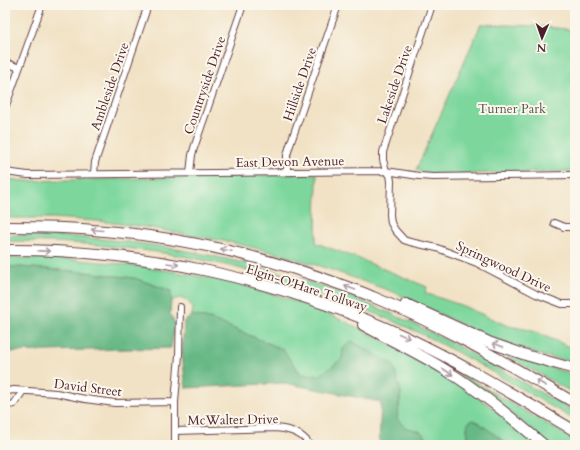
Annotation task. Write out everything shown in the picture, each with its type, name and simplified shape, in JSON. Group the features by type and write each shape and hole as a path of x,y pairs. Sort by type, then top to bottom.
{"highway":[{"name":"Elgin-O'Hare Tollway","path":"5,227 49,227 94,230 163,238 230,251 292,268 372,296 441,328 575,403"},
{"name":"Elgin-O'Hare Tollway","path":"5,250 80,252 179,265 225,274 308,298 342,310 404,336 446,357 575,431"},
{"path":"372,296 394,299 491,343 575,369"},
{"path":"342,310 364,326 403,345 445,370 498,408 544,445"}],"street":[{"path":"5,108 42,5"},
{"name":"Ambleside Drive","path":"94,174 94,162 148,5"},
{"name":"Countryside Drive","path":"190,173 194,148 243,5"},
{"name":"Hillside Drive","path":"288,172 287,155 338,5"},
{"name":"Lakeside Drive","path":"386,171 383,152 432,5"},
{"path":"5,62 19,68"},
{"name":"East Devon Avenue","path":"5,172 28,175 386,171 419,176 575,175"},
{"name":"Springwood Drive","path":"386,171 390,175 391,181 391,223 399,236 404,240 443,250 477,263 536,294 562,304 575,304"},
{"path":"554,223 564,228 575,227"},
{"path":"175,445 175,402 179,355 180,307"},
{"name":"David Street","path":"5,393 7,391 23,391 56,393 115,403 175,402"},
{"path":"5,402 6,404 10,405 14,404 23,391"},
{"name":"McWalter Drive","path":"175,431 274,428 287,429 298,433 310,445"}],"green space":[{"name":"Turner Park","path":"481,24 537,26 575,30 575,171 449,174 425,173 416,170"},
{"path":"317,174 316,243 427,287 425,293 463,306 508,326 530,330 575,349 575,364 544,356 492,339 396,293 326,268 280,254 234,243 145,227 98,221 53,218 5,218 5,179 27,181"},
{"path":"5,235 57,236 110,240 162,247 213,256 315,284 364,302 412,323 454,344 575,412 575,420 476,363 413,330 353,305 286,282 226,265 164,253 96,245 5,241"},
{"path":"5,258 58,259 139,266 218,280 290,299 368,332 432,367 490,406 537,445 509,445 473,420 467,428 468,437 465,445 434,445 420,432 404,427 397,419 401,392 343,349 342,359 319,377 301,374 282,349 213,320 192,315 193,308 188,301 180,298 171,302 171,291 134,278 84,272 5,267"},
{"path":"5,267 84,272 134,278 171,291 170,314 175,324 171,348 5,352"},
{"path":"192,315 213,320 282,349 301,374 319,376 342,359 343,349 351,341 393,364 401,392 397,419 405,427 419,431 434,445 379,445 381,402 285,383 186,388 182,354 184,321"},
{"path":"500,352 575,375 575,394"},
{"path":"445,365 575,440 575,445 550,445"},
{"path":"473,420 509,445 465,445 468,437 468,423"}]}
